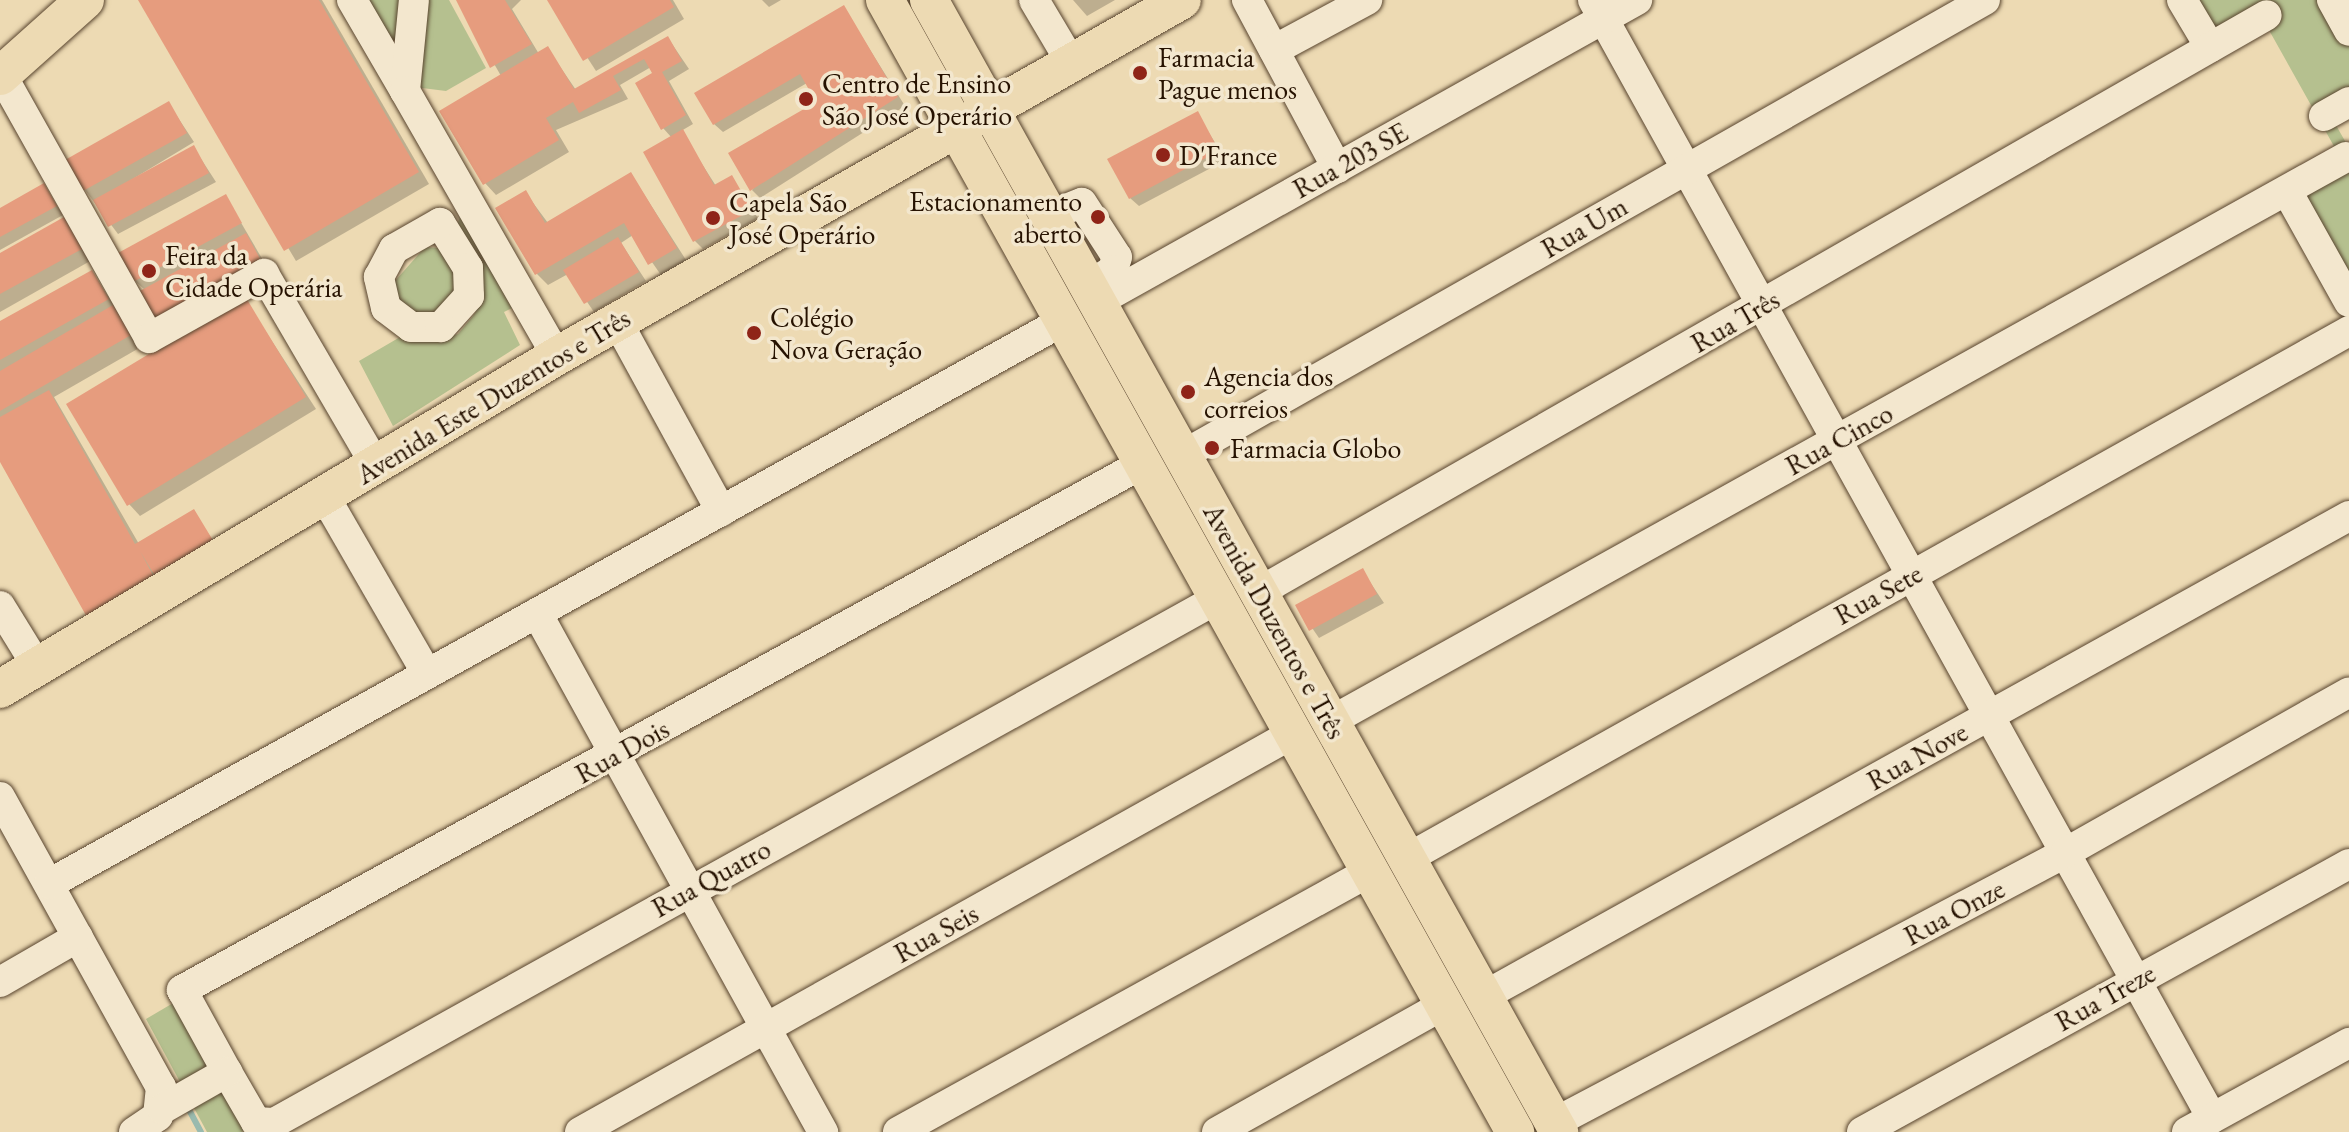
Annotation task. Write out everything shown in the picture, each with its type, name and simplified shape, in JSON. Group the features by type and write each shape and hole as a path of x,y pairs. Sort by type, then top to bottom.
{"main road":[{"path":"1,74 85,0"},
{"name":"Avenida Duzentos e Três","path":"885,0 1515,1132"},
{"name":"Avenida Duzentos e Três","path":"929,0 1556,1127"},
{"name":"Avenida Este Duzentos e Três","path":"0,689 617,321 1182,0"}],"street":[{"path":"352,0 557,356"},
{"path":"405,91 414,0"},
{"path":"1034,0 1072,64"},
{"path":"1247,0 1337,168"},
{"path":"1274,50 1367,0"},
{"name":"Rua 203 SE","path":"1093,294 1337,168 1598,9 1637,0"},
{"name":"Rua Um","path":"1183,455 1985,0"},
{"path":"2182,0 2210,47"},
{"path":"2332,0 2349,31"},
{"path":"1598,9 2174,1050 2201,1127 2345,1053"},
{"name":"Rua Três","path":"1259,592 2267,15"},
{"path":"1,74 149,338 264,274 376,466"},
{"name":"Rua Cinco","path":"1331,721 2346,157"},
{"path":"440,223 460,188"},
{"path":"2287,191 2349,302"},
{"path":"617,321 721,511"},
{"path":"49,884 1063,321"},
{"name":"Rua Sete","path":"1408,858 2349,331"},
{"name":"Rua Dois","path":"227,1072 182,990 1142,464"},
{"path":"325,497 427,674"},
{"name":"Rua Nove","path":"1484,996 2349,516"},
{"name":"Rua Quatro","path":"227,1072 256,1122 274,1123 690,889 1217,599"},
{"path":"0,606 37,666"},
{"path":"537,613 823,1132"},
{"name":"Rua Onze","path":"1556,1127 2065,853 2349,692"},
{"name":"Rua Seis","path":"580,1132 1292,734"},
{"path":"0,797 157,1076 176,1103"},
{"name":"Rua Treze","path":"1862,1132 2349,864"},
{"path":"898,1132 1369,872"},
{"path":"0,982 78,937"},
{"path":"1217,1132 1443,1005"},
{"path":"134,1132 227,1072"}],"green space":[{"path":"365,0 403,0 397,58"},
{"path":"421,0 449,0 486,68 446,91 414,87"},
{"path":"2191,0 2323,0 2349,44 2349,101 2329,113 2349,148 2349,279 2295,183 2340,157 2265,23 2218,48"},
{"path":"461,215 512,308 504,312 520,345 393,426 359,361 407,333 430,342 458,334 473,316 482,301 481,273 456,227"},
{"path":"425,247 441,248 459,285 430,320 411,317 388,289"},
{"path":"180,999 250,1127 242,1132 207,1132 146,1019"}],"building":[{"path":"138,0 319,0 419,172 284,251"},
{"path":"456,0 505,0 532,44 490,68"},
{"path":"547,0 670,0 674,7 583,61"},
{"path":"844,5 898,97 750,191 728,153 816,102 800,74 713,125 694,93"},
{"path":"668,36 682,61 662,72 686,115 661,130 635,83 652,73 644,59 613,76 621,90 579,113 573,102 546,118 559,140 483,185 439,111 548,46 574,89"},
{"path":"169,101 187,133 83,191 65,160"},
{"name":"D'France","path":"1198,111 1219,151 1129,199 1107,159"},
{"path":"683,129 714,185 732,175 752,210 693,242 643,152"},
{"path":"194,145 209,173 108,227 93,200"},
{"path":"631,172 677,248 648,265 624,223 535,275 495,208 526,190 545,223"},
{"path":"44,183 57,206 0,237 0,208"},
{"path":"226,194 242,223 133,282 118,253"},
{"path":"64,217 82,249 0,294 0,253"},
{"path":"246,233 264,266 156,325 138,292"},
{"path":"618,237 639,272 584,304 563,270"},
{"path":"92,270 109,299 0,360 0,321"},
{"path":"245,296 306,397 127,506 66,404"},
{"path":"113,305 131,335 0,411 0,371"},
{"path":"49,390 135,544 194,509 217,547 158,581 140,551 156,581 88,619 0,462 0,417"},
{"path":"1363,568 1377,594 1309,631 1295,605"}],"waterway":[{"path":"186,1104 201,1132"}],"place":[{"name":"Farmacia Pague menos","path":"1140,73"},
{"name":"Centro de Ensino São José Operário","path":"806,99"},
{"name":"D'France","path":"1163,155"},
{"name":"Estacionamento aberto","path":"1098,217"},
{"name":"Capela São José Operário","path":"713,218"},
{"name":"Feira da Cidade Operária","path":"149,271"},
{"name":"Colégio Nova Geração","path":"754,333"},
{"name":"Agencia dos correios","path":"1188,392"},
{"name":"Farmacia Globo","path":"1212,448"}]}
